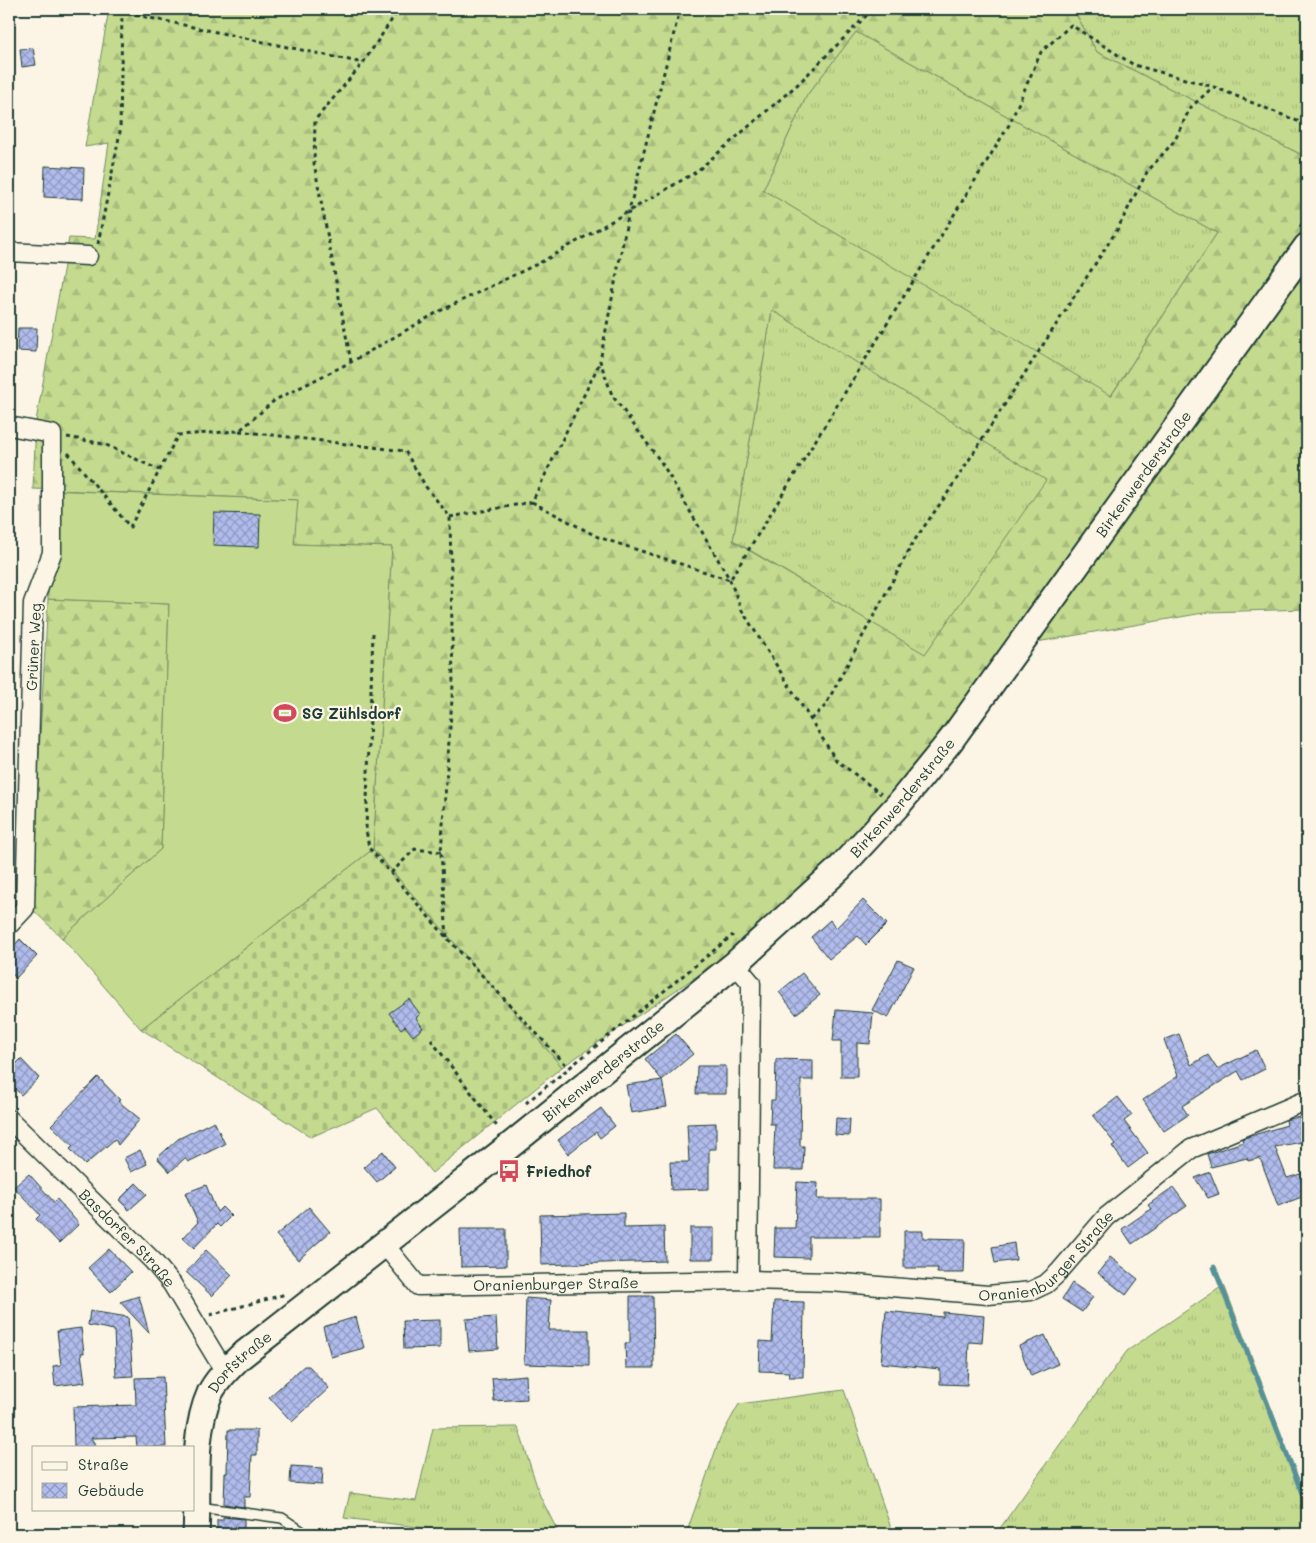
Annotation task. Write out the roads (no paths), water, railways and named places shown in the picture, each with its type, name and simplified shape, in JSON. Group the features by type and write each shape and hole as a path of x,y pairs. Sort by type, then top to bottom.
{"street":[{"name":"Birkenwerderstraße","path":"384,1244 512,1144 577,1076 735,964 840,868 898,805 952,740 1301,239"},
{"path":"9,252 88,256"},
{"name":"Grüner Weg","path":"9,426 52,434 52,553 33,603 26,908 9,925"},
{"path":"735,964 751,983 748,1280"},
{"name":"Oranienburger Straße","path":"384,1244 418,1286 748,1280 831,1282 988,1294 1031,1292 1046,1284 1058,1274 1106,1217 1191,1149 1307,1100"},
{"name":"Basdorfer Straße","path":"9,1119 153,1261 172,1284 225,1372"},
{"name":"Dorfstraße","path":"196,1534 199,1444 204,1414 211,1392 225,1372 240,1357 384,1244"}],"lane":[{"path":"198,1507 282,1518 306,1534"}],"waterway":[{"path":"1214,1267 1307,1506"}],"place":[{"name":"SG Zühlsdorf","path":"285,713"},
{"name":"Friedhof","path":"509,1171"}]}
